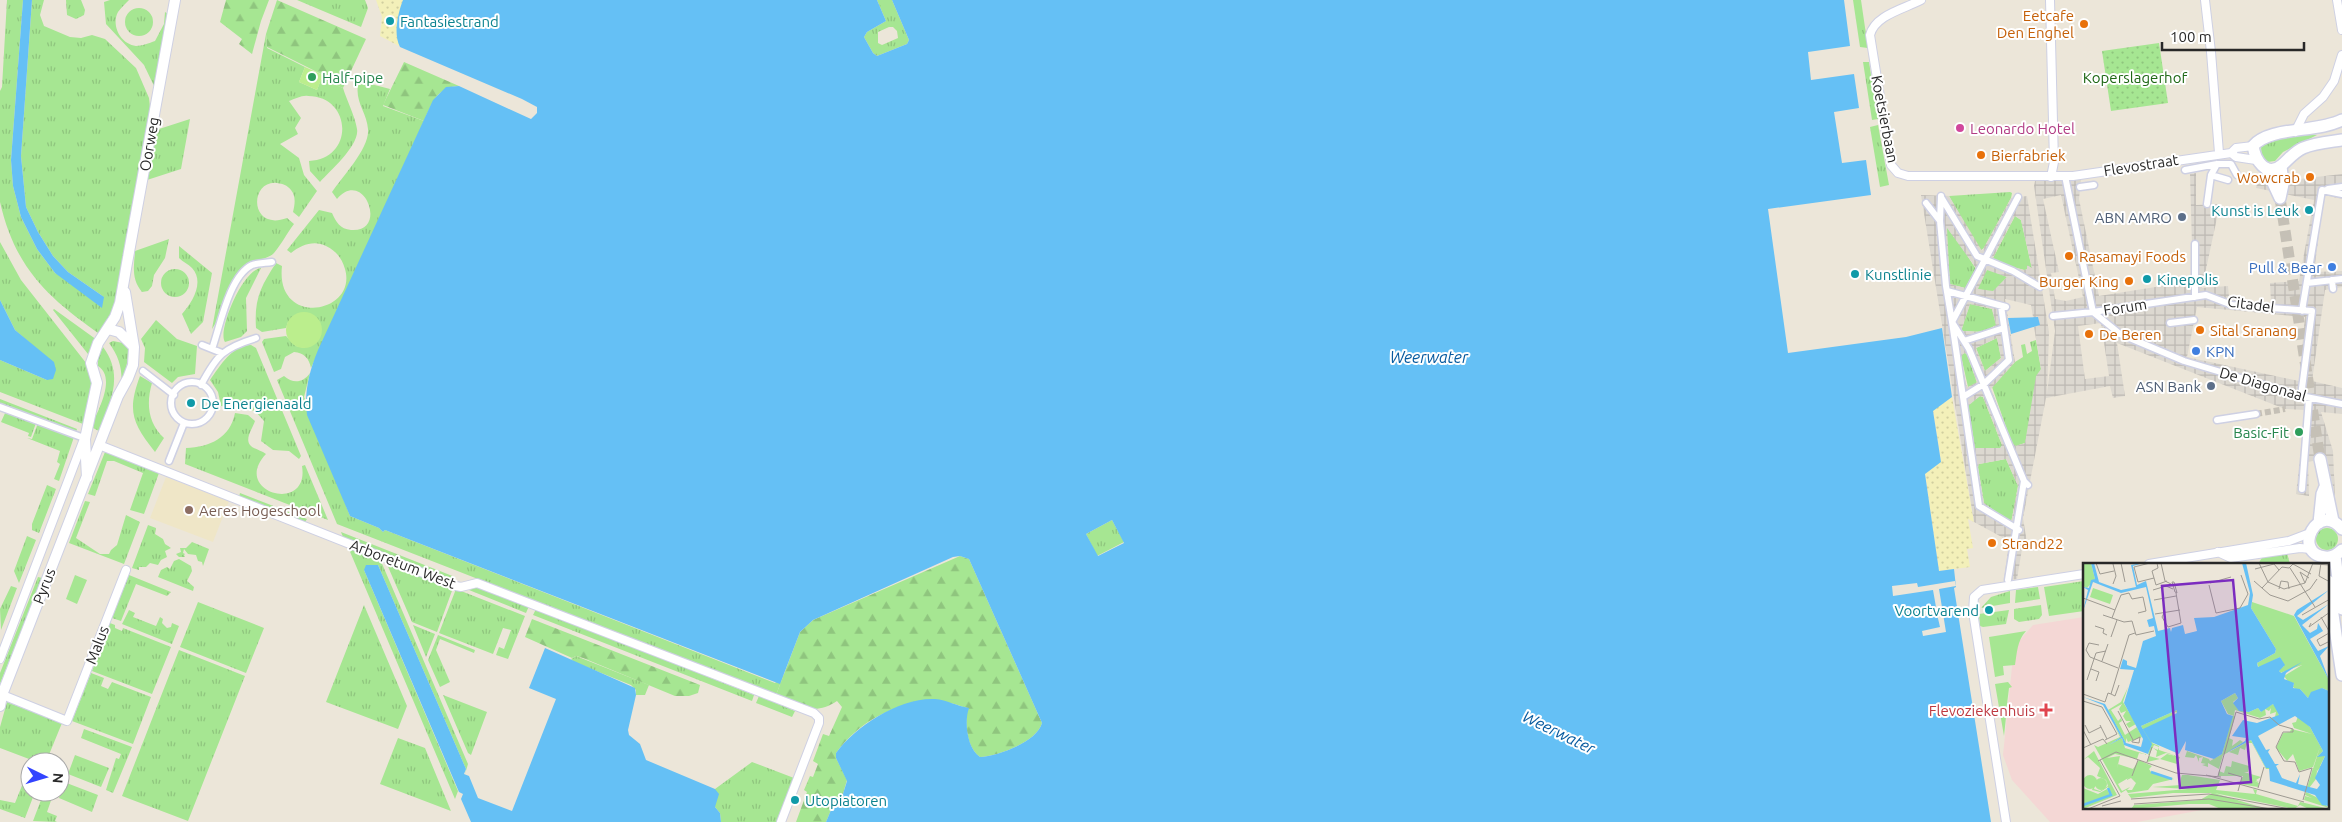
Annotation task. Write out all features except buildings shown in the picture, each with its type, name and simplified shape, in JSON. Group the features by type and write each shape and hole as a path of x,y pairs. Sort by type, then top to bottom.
{"main road":[{"path":"2281,166 2283,184 2280,198 2266,168 2256,160 2253,146 2262,138 2324,127 2342,120"},
{"path":"2266,168 2281,166 2301,149 2342,140"},
{"path":"2319,523 2337,525 2325,487 2320,459"},
{"path":"2325,487 2322,494 2319,523 2310,533 2311,549 2332,557 2342,609"},
{"path":"2330,594 2342,675"}],"street":[{"name":"Oorweg","path":"85,434 97,383 91,363 98,343 115,317 124,289 127,263 176,0"},
{"name":"Koetsierbaan","path":"1921,0 1881,19 1872,26 1870,35 1891,165 1898,174 1908,176 2051,177"},
{"path":"2041,0 2050,2 2054,162 2051,177"},
{"path":"2205,0 2212,52 2219,153"},
{"path":"2337,0 2342,30"},
{"path":"2295,132 2304,114 2323,97 2334,81 2342,55"},
{"name":"Flevostraat","path":"2051,177 2231,152 2236,148 2253,146"},
{"name":"Flevostraat","path":"2231,152 2236,157 2256,160"},
{"path":"2207,204 2211,175 2217,164 2231,164 2237,175"},
{"name":"Flevostraat","path":"2185,170 2217,164"},
{"path":"2211,175 2228,180"},
{"path":"2053,316 2093,312 2065,176"},
{"path":"2080,188 2094,185"},
{"path":"2322,190 2342,187"},
{"path":"2322,190 2342,194"},
{"path":"2302,396 2312,311 2302,310 2322,190"},
{"path":"2018,529 1979,506 1947,291 1940,221 1941,196 1977,256 1985,261 2013,271 2040,288"},
{"path":"1952,322 2018,197"},
{"path":"1926,204 1940,221"},
{"path":"2195,244 2198,296"},
{"path":"212,349 229,297 240,276 253,265 272,262"},
{"path":"2307,283 2342,279"},
{"path":"2332,280 2333,289"},
{"name":"Oorweg","path":"101,440 118,396 128,378 134,358 124,289"},
{"path":"1947,291 2003,307 2004,328 2009,343 2009,360 1984,384 1963,397"},
{"name":"Citadel","path":"2198,296 2206,295 2232,305 2302,310"},
{"name":"Forum","path":"2093,312 2198,296"},
{"name":"Forum","path":"2093,312 2120,334 2184,361"},
{"path":"2170,323 2194,320"},
{"path":"1952,322 1964,341 1984,384 2026,483 2008,580"},
{"path":"1964,341 2004,328"},
{"path":"108,329 123,335 134,348"},
{"path":"201,385 214,360 222,353 240,342 256,338"},
{"path":"202,346 222,353"},
{"name":"De Diagonaal","path":"2184,361 2309,398 2342,404"},
{"path":"143,371 174,395"},
{"path":"186,384 201,385 211,395 213,404 211,414 199,423 184,423 173,411 174,395 186,384"},
{"path":"2302,488 2309,398"},
{"path":"0,407 85,434"},
{"path":"2217,420 2256,414"},
{"path":"169,461 184,423"},
{"name":"Pyrus","path":"85,434 87,478"},
{"name":"Pyrus","path":"0,659 85,434"},
{"name":"Pyrus","path":"71,472 92,454 101,440"},
{"name":"Pyrus","path":"0,706 1,696 101,440"},
{"name":"Arboretum West","path":"101,440 456,586 461,587 477,582 814,713 819,718 819,723 781,822"},
{"path":"2155,563 2288,541 2310,533"},
{"path":"2218,552 2231,558 2300,548 2311,549"},
{"name":"Malus","path":"1,696 67,721 126,570"},
{"path":"2006,822 1973,612 1974,597 1982,590 2083,574"}],"shaded area":[{"path":"2196,173 2196,205 2220,204 2202,288 2228,286 2229,297 2243,298 2243,302 2260,303 2271,302 2270,283 2299,281 2314,200 2256,188 2257,184 2342,174 2342,199 2324,195 2314,272 2342,271 2342,287 2325,290 2312,381 2342,388 2342,414 2321,412 2333,451 2335,498 2327,458 2308,462 2309,496 2296,494 2305,410 2285,409 2117,343 2125,396 2113,398 2110,386 2046,398 2023,518 2028,549 2022,549 2017,579 2004,581 2009,541 1974,522 1921,195 1949,196 1982,251 2011,198 2027,196 2049,332 2047,393 2055,331 2034,186 2035,181 2081,179 2079,199 2099,296 2193,281 2190,174","holes":["2061,195 2083,297 2066,301 2055,299 2051,273 2059,272 2043,199","2015,216 2021,220 2032,268 2027,265 2027,269 2024,270 1996,262 1993,258","1947,228 1976,268 1965,288 1950,284","1987,270 2007,277 1993,291 1978,289","2005,299 2031,305 2033,317 2040,325 2034,327 2041,369 2036,376 2025,443 2016,446 2012,443 1991,389 2015,362","1970,304 1992,309 1996,325 1984,332 1961,331","2197,307 2305,317 2299,381 2187,357","2101,323 2109,376 2085,379 2078,326","1997,338 2001,358 1985,371 1976,348","1964,353 1967,354 1977,382 1968,387 1961,357","1980,396 1983,397 2002,445 2000,448 1975,448 1968,406","2006,459 2018,486 2011,523 1984,503 1979,464"]},
{"name":"Aeres Hogeschool","path":"166,477 229,501 213,542 150,518"},
{"name":"Flevoziekenhuis","path":"2083,617 2083,810 2202,810 2137,822 2050,822 2012,780 2003,755 2014,647 2033,625"}],"green space":[{"path":"7,0 23,0 11,160 13,186 21,217 37,249 55,273 104,297 68,272 53,256 38,232 26,207 21,156 32,0 44,0 40,15 44,26 70,37 81,38 92,35 105,39 136,68 149,98 150,107 117,302 101,335 65,308 36,279 15,245 6,225 0,202 0,91 2,87"},
{"path":"66,0 81,0 85,10 84,15 76,19 67,15"},
{"path":"110,0 129,0 118,12 116,28 125,42 136,46 155,41 164,24 165,12 168,14 154,86 144,65 106,24 104,2"},
{"path":"226,0 269,0 252,54 239,44 242,39 220,22"},
{"path":"277,0 366,39 343,88 321,79 323,75 267,47 266,34"},
{"path":"297,0 365,0 368,8 361,27"},
{"path":"877,0 892,0 909,40 907,44 877,56 873,53 864,37 867,32 886,21","holes":["893,27 897,31 898,38 882,45 878,43 878,32"]},
{"path":"1853,0 1861,0 1868,48 1860,47"},
{"path":"139,8 149,12 153,22 149,32 139,36 129,32 125,22 129,12"},
{"path":"266,34 267,48 305,67 299,82 317,90 321,79 343,88 355,119 357,135 349,150 320,182 310,171 309,161 324,158 334,150 340,140 342,128 340,116 333,106 323,99 306,96 289,101 301,118 295,128 298,134 280,144 299,158 304,175 317,191 299,217 293,212 295,203 293,192 288,187 277,183 268,184 261,189 257,205 265,218 275,220 287,218 294,224 274,253 266,258 247,264 238,273 212,329"},
{"name":"Koperslagerhof","path":"2159,43 2168,103 2111,111 2102,51"},
{"path":"404,62 459,86 445,89 436,97 424,121 383,105"},
{"path":"1863,62 1869,62 1878,119 1872,120"},
{"name":"Half-pipe","path":"305,67 323,75 317,90 299,82"},
{"path":"367,83 390,89 383,106 424,121 311,368 306,357 294,352 285,357 281,369 274,372 262,342 264,339 286,336 296,346 305,348 288,322 286,328 262,332 256,328 257,301 276,263 282,266 283,286 291,299 302,306 316,308 329,304 340,296 346,284 345,269 338,255 330,248 317,243 303,246 291,253 287,250 319,210 332,213 339,224 351,230 362,228 369,222 368,204 363,196 356,191 347,191 337,199 332,192 365,145 368,129 358,97 358,85"},
{"path":"190,119 181,169 147,180 156,130"},
{"path":"1878,125 1889,185 1880,187 1870,127"},
{"path":"2307,134 2317,135 2283,152 2275,161 2267,162 2262,158 2261,147 2267,141"},
{"path":"2012,193 2011,198 1984,248 1980,251 1949,196"},
{"path":"2015,216 2021,220 2032,269 2024,270 1996,262 1993,258"},
{"path":"1946,228 1949,228 1976,269 1965,288 1950,284"},
{"path":"169,239 165,258 154,275 152,286 148,291 142,292 138,287 135,277 135,251"},
{"path":"0,242 21,280 90,368 91,396 83,424 0,392 0,360 47,380 31,344 15,330 0,300"},
{"path":"179,246 212,273 203,322 191,334 182,314 196,292 197,280 192,268 179,258"},
{"path":"261,268 246,298 247,331 241,337 225,342 223,336 233,302 246,279 254,271"},
{"path":"175,269 185,273 189,283 185,293 175,297 165,293 161,283 165,273"},
{"path":"1987,269 2007,277 1993,292 1977,289"},
{"path":"1970,304 1992,309 1996,325 1984,332 1961,331"},
{"path":"53,310 97,340 88,354"},
{"path":"304,312 317,317 322,330 317,343 304,348 291,343 286,330 291,317"},
{"path":"156,320 177,339 197,346 195,374 178,377 172,383 144,362 145,348 141,339"},
{"path":"1997,338 2001,358 1985,371 1976,348"},
{"path":"2036,340 2041,369 2025,443 2016,446 2012,444 1992,387 2015,362 2023,357 2021,345 2025,344 2027,354 2032,351 2030,342"},
{"path":"113,341 123,343 128,349 124,381 121,389 122,376 120,365 109,343"},
{"path":"251,345 256,348 301,456 299,459 289,451 273,450 261,441 264,421 255,411 221,406 218,392 210,380 232,352 238,348"},
{"path":"103,347 113,368 114,378 111,399 99,431 91,427 106,387 106,378 98,366 98,357"},
{"path":"1964,353 1967,354 1977,383 1968,387 1961,356"},
{"path":"310,373 304,397 350,516 379,528 383,532 385,530 775,683 784,674 776,695 337,524 277,380 284,376 298,381 304,379"},
{"path":"140,376 152,383 149,398 150,413 155,426 164,438 155,452 141,433 134,416 134,399"},
{"path":"1980,396 1983,397 2002,445 2001,448 1975,448 1968,405"},
{"path":"0,399 77,429 75,435 0,405"},
{"path":"6,411 36,423 31,437 28,436 29,433 1,422"},
{"path":"235,413 248,415 255,421 248,439 250,445 266,454 258,467 258,479 264,487 274,493 285,494 295,490 301,481 302,466 305,465 328,520 185,464 186,448 203,446 218,440 229,429"},
{"path":"38,423 74,437 59,481 54,479 60,464 57,462 60,451 27,438 32,439"},
{"path":"105,452 159,473 144,514 130,510 143,473 114,461 107,461 95,496 88,494"},
{"path":"2006,459 2018,486 2011,523 1984,503 1978,467 1979,464"},
{"path":"47,485 56,489 39,533 32,530 32,524"},
{"path":"240,493 307,519 305,522 239,497"},
{"path":"85,501 90,502 76,538 100,554 109,554 117,545 126,515 140,522 124,564 69,543"},
{"path":"1112,520 1124,542 1097,556 1086,534"},
{"path":"148,525 156,528 155,534 163,539 165,544 171,548 165,551 167,557 161,560 158,565 150,563 146,567 139,567 139,570 132,568"},
{"path":"2327,528 2335,531 2338,539 2335,547 2327,550 2319,547 2316,539 2319,531"},
{"path":"341,532 455,577 453,581 343,537"},
{"path":"27,536 36,540 19,583 14,571"},
{"path":"192,542 209,549 203,566 202,562 198,561 196,555 188,554 184,549 185,557 179,557 176,554 181,552 180,548 186,548"},
{"path":"348,547 380,559 468,764 465,774 466,769 378,565 364,570 458,791 455,799"},
{"path":"2287,553 2290,563 2259,563 2263,556"},
{"path":"960,556 969,559 1042,723 1039,730 1016,747 997,754 980,757 969,742 966,720 968,708 934,701 918,702 886,712 858,730 836,753 836,758 847,780 842,797 834,803 826,822 796,822 807,792 804,790 810,776 813,777 818,764 813,761 823,734 829,736 842,707 837,701 821,708 806,708 776,695 800,632 813,620"},
{"path":"179,559 191,566 192,571 187,581 194,587 193,591 158,577 161,570 167,567 170,569 174,561"},
{"path":"386,562 453,588 437,632 412,622"},
{"path":"75,575 87,580 77,604 66,599"},
{"path":"129,575 171,592 167,596 136,584 121,621 112,618"},
{"path":"38,577 42,578 0,684 0,673"},
{"path":"2083,581 2083,611 2049,616 2044,587"},
{"path":"11,586 17,588 1,630 0,609"},
{"path":"478,587 529,606 526,613 469,590"},
{"path":"2038,587 2040,599 2015,603 2016,590"},
{"path":"456,589 525,616 508,659 496,655 499,647 504,649 511,630 503,628 493,654 439,633"},
{"path":"2010,591 2010,603 1981,608 1991,597"},
{"path":"198,602 264,628 246,673 180,647"},
{"path":"364,605 407,706 398,729 326,702"},
{"path":"2041,605 2042,615 2039,619 2019,622 2014,619 2014,609"},
{"path":"536,609 754,695 752,701 533,615"},
{"path":"129,610 135,613 133,617 156,626 160,617 163,619 162,623 167,628 171,627 172,623 179,626 172,644 122,624"},
{"path":"2009,610 2006,624 1980,626 1979,614"},
{"path":"532,619 700,685 698,693 689,696 675,696 583,658 576,656 572,658 525,637"},
{"path":"110,623 122,631 123,628 171,647 152,694 92,671"},
{"path":"413,625 435,634 426,657"},
{"path":"2026,631 2019,643 2015,665 2003,666 2004,675 1995,677 1989,637"},
{"path":"438,635 475,650 474,653 440,639 436,650 450,682 440,687 428,660"},
{"path":"179,650 245,676 188,821 122,796"},
{"path":"576,656 649,685 645,695 636,695 636,690 631,685 574,662 571,659"},
{"path":"91,673 104,678 101,686 108,689 112,682 151,697 133,744 72,721"},
{"path":"2008,682 2012,687 2009,688 2006,712 2009,713 2008,717 2006,717 2004,736 1995,684"},
{"path":"443,695 487,712 471,755 468,753"},
{"path":"759,696 795,711 792,717 756,703"},
{"path":"7,702 62,723 50,752 20,752 20,756 0,748 0,727"},
{"path":"84,729 132,747 113,793 106,790 116,758 119,759 121,754 81,738"},
{"path":"398,738 425,748 451,811 380,784"},
{"path":"75,755 109,768 101,787 70,775 70,769"},
{"path":"752,762 794,778 777,822 721,822 720,813 715,807 715,789"},
{"path":"70,784 98,795 92,812 68,802 70,802"},
{"path":"20,790 20,802 31,802 25,818 0,809 0,800 15,803"},
{"path":"40,802 50,802 47,812 57,816 55,821 57,822 33,821"}],"sand":[{"name":"Fantasiestrand","path":"376,0 403,0 397,26 399,46 380,36 382,17"},
{"path":"1952,397 1974,522 1968,519 1973,548 1967,549 1970,567 1939,571 1925,473 1941,461 1933,410"}],"water":[{"path":"23,0 32,0 21,156 26,207 38,232 53,256 68,272 104,297 102,308 55,273 37,249 21,217 13,186 11,160"},
{"name":"Weerwater","path":"403,0 877,0 886,21 867,32 864,37 873,53 877,56 907,44 909,40 892,0 1844,0 1850,46 1808,52 1811,80 1854,74 1859,108 1834,112 1842,163 1866,160 1871,195 1768,209 1788,353 1906,337 1942,328 1952,397 1933,411 1941,462 1925,474 1939,571 1954,569 1956,587 1954,588 1991,822 826,822 834,803 842,797 847,781 836,758 836,753 855,733 880,715 894,708 908,703 935,699 969,708 967,727 969,741 980,757 997,754 1016,747 1039,730 1042,723 969,559 960,556 953,557 813,620 800,632 780,684 385,530 383,532 379,528 350,516 307,415 306,398 308,382 318,350 433,100 446,87 459,86 531,119 537,113 537,107 522,99 400,47 397,30 398,17","holes":["1112,520 1124,543 1098,556 1086,534"]},
{"path":"0,300 15,330 54,362 56,370 53,379 47,380 0,360"},
{"path":"2038,317 2040,325 2011,334 2008,318"},
{"path":"366,565 378,565 466,769 464,774 469,776 478,798 512,811 556,699 529,688 545,648 635,688 636,695 628,730 629,735 640,744 646,760 715,789 719,794 715,807 720,813 721,822 471,822 461,799 463,794 459,792 364,570"}],"pier":[{"path":"1955,581 1956,586 1939,589 1946,632 1923,636 1922,631 1940,627 1937,614 1920,617 1919,611 1936,607 1933,590 1893,596 1892,586 1917,583 1918,587"}],"tunnel":[{"path":"2280,198 2320,459"},
{"path":"2256,414 2285,409"}],"place":[{"name":"Fantasiestrand","path":"390,21"},
{"name":"Eetcafe Den Enghel","path":"2084,24"},
{"name":"Half-pipe","path":"312,77"},
{"name":"Leonardo Hotel","path":"1960,128"},
{"name":"Bierfabriek","path":"1981,155"},
{"name":"Wowcrab","path":"2310,177"},
{"name":"Kunst is Leuk","path":"2309,210"},
{"name":"ABN AMRO","path":"2182,217"},
{"name":"Rasamayi Foods","path":"2069,256"},
{"name":"Pull & Bear","path":"2332,267"},
{"name":"Kunstlinie","path":"1855,274"},
{"name":"Kinepolis","path":"2147,279"},
{"name":"Burger King","path":"2129,281"},
{"name":"Sital Sranang","path":"2200,330"},
{"name":"De Beren","path":"2089,334"},
{"name":"KPN","path":"2196,351"},
{"name":"ASN Bank","path":"2211,386"},
{"name":"De Energienaald","path":"191,403"},
{"name":"Basic-Fit","path":"2299,432"},
{"name":"Aeres Hogeschool","path":"189,510"},
{"name":"Strand22","path":"1992,543"},
{"name":"Voortvarend","path":"1989,610"},
{"name":"Flevoziekenhuis","path":"2046,710"},
{"name":"Utopiatoren","path":"795,800"}]}
